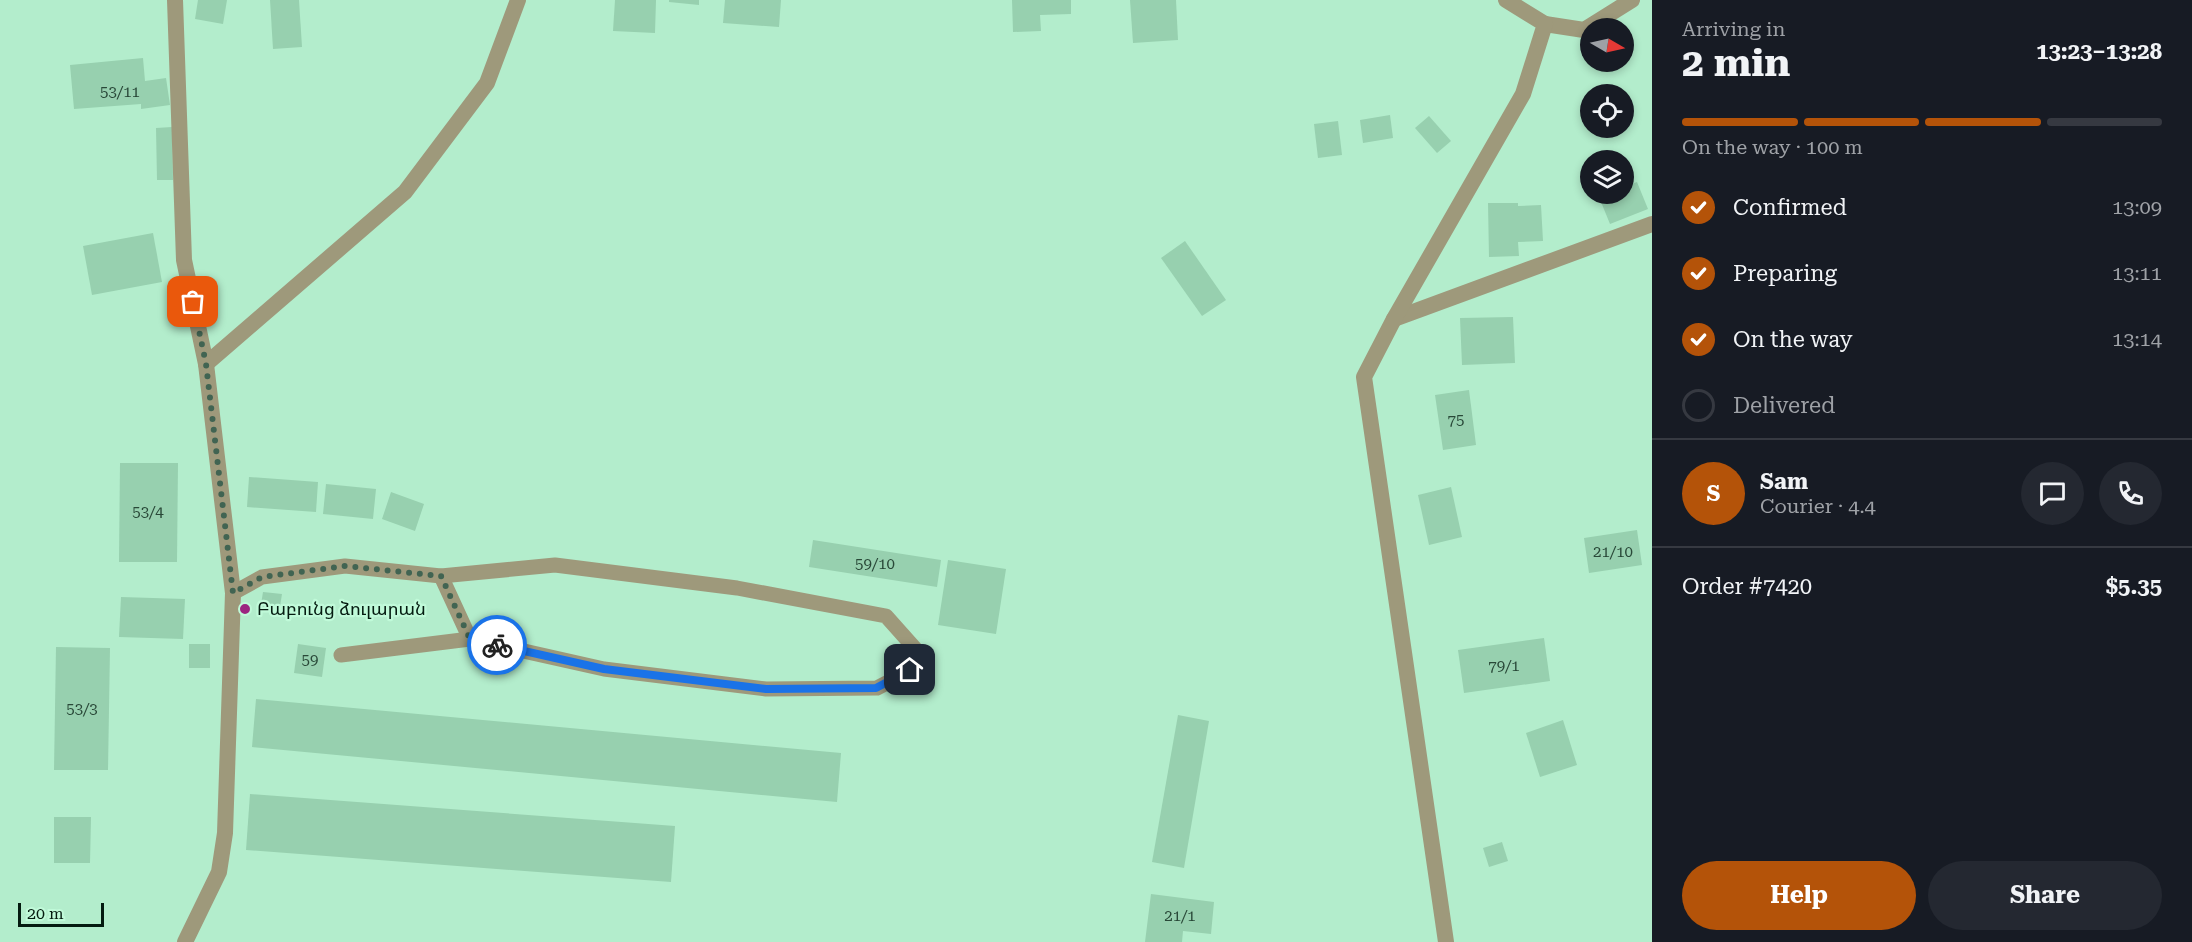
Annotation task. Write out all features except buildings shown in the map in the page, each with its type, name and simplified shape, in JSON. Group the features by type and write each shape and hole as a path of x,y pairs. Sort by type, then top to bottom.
{"street":[{"path":"175,0 184,260 206,364 233,593 225,833 219,872 185,942"},
{"path":"206,364 405,192 487,83 518,0"},
{"path":"1506,0 1545,24 1584,30 1632,0"},
{"path":"1446,942 1364,377 1394,319 1523,94 1545,24"},
{"path":"1394,319 1652,224"}],"lane":[{"path":"233,593 262,577 345,566 441,576 555,565 737,588 886,616 927,662 876,688 766,689 604,669 470,639 341,655"},
{"path":"441,576 470,639"}],"way so far":[{"path":"193,302 206,364 233,593 262,577 345,566 441,576 470,639 497,645"}],"place":[{"name":"Բաբունց ձուլարան","path":"245,609"}],"route":[{"path":"497,645 604,669 766,689 876,688 910,670"}]}
